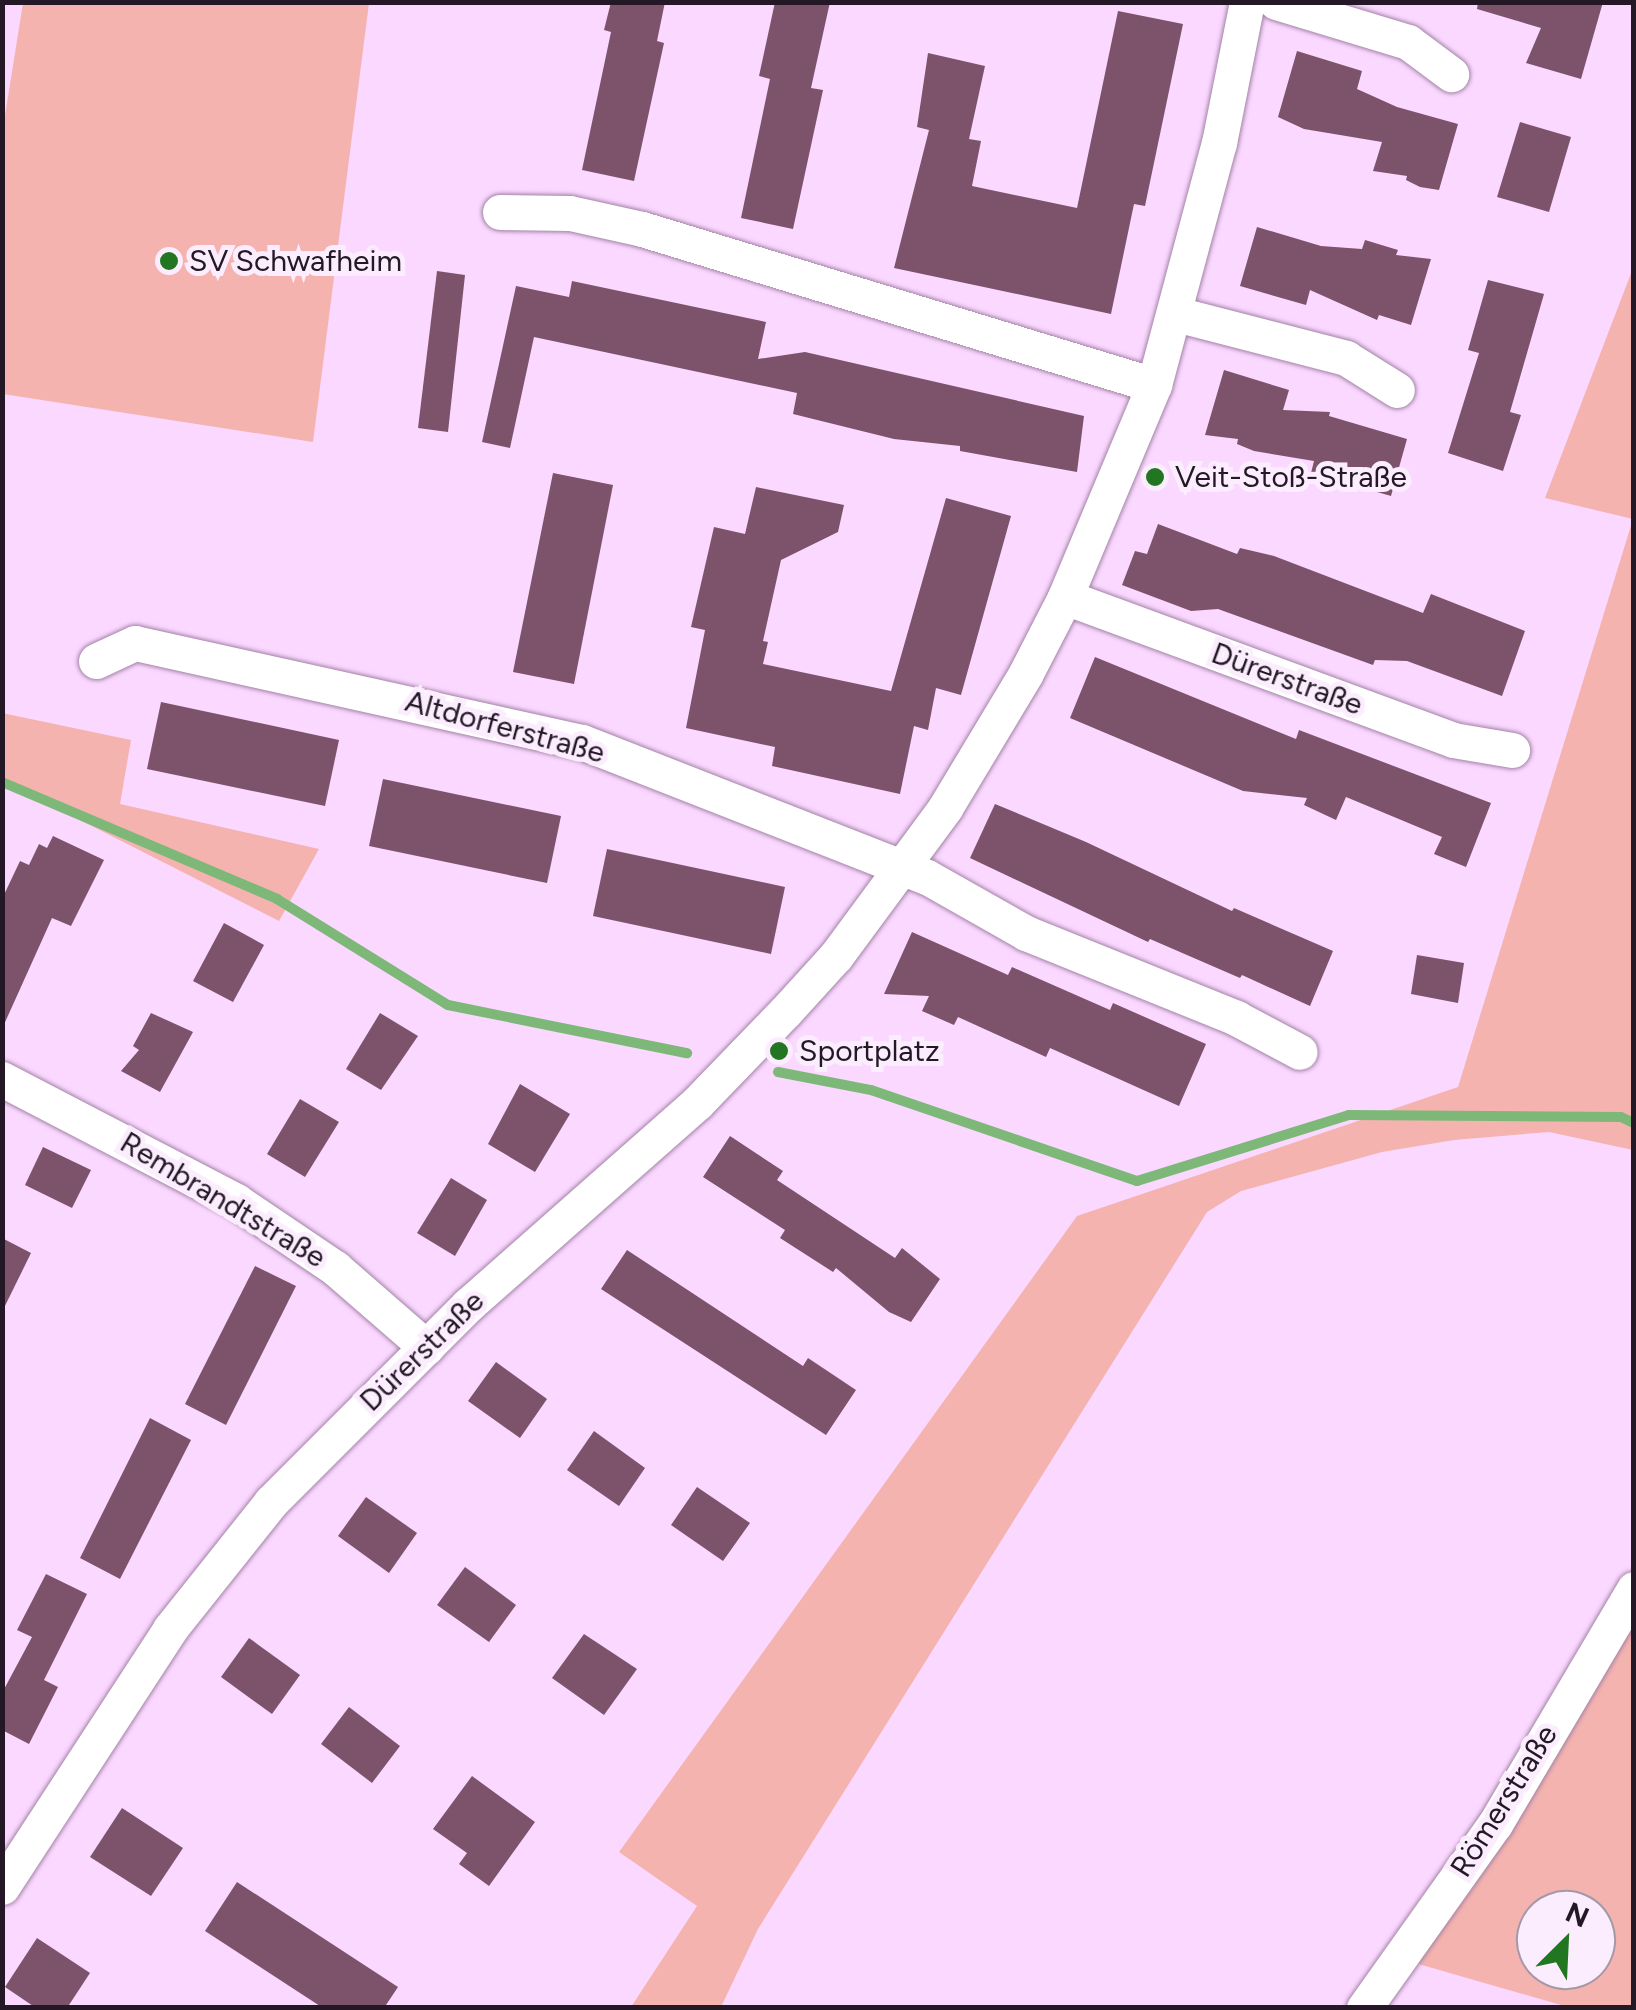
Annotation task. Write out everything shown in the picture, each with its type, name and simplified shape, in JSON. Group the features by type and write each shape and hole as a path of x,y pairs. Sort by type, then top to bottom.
{"street":[{"name":"Dürerstraße","path":"2,1887 159,1645 271,1502 426,1347 696,1103 836,956 903,868 976,760 1064,598 1154,385 1220,143 1247,2"},
{"path":"1276,2 1408,42 1451,74"},
{"path":"500,212 570,213 642,229 1154,385"},
{"path":"1176,314 1346,358 1397,390"},
{"name":"Dürerstraße","path":"1064,598 1453,740 1512,750"},
{"name":"Altdorferstraße","path":"96,661 135,643 538,730 582,742 903,868"},
{"path":"903,868 1026,933 1236,1018 1300,1052"},
{"name":"Rembrandtstraße","path":"3,1080 236,1200 335,1268 426,1347"},
{"name":"Römerstraße","path":"1364,2008 1494,1824 1634,1589"}],"shaded area":[{"name":"SV Schwafheim","path":"23,3 369,3 313,442 3,394 3,128"},
{"path":"1633,268 1633,519 1545,498"},
{"path":"1633,519 1633,1150 1549,1132 1454,1140 1382,1152 1241,1191 1207,1212 758,1929 721,2007 631,2007 697,1906 619,1852 1077,1216 1458,1087"},
{"path":"2,713 131,740 120,804 319,849 279,921 3,781"},
{"path":"1633,1623 1633,2007 1568,2007 1415,1963"}],"building":[{"path":"611,2 665,2 657,41 664,43 634,181 582,170 611,32 604,30"},
{"path":"775,2 830,2 811,88 823,90 793,229 741,218 770,79 759,76"},
{"path":"1478,2 1603,2 1581,79 1526,63 1541,28 1477,9"},
{"path":"1118,11 1183,24 1145,206 1134,204 1111,314 894,268 929,130 917,127 928,53 985,66 969,139 981,141 972,186 1077,208"},
{"path":"1297,51 1362,71 1357,89 1397,107 1458,124 1439,190 1420,187 1406,180 1407,176 1373,171 1382,142 1304,129 1278,117"},
{"path":"1520,122 1571,137 1549,212 1497,197"},
{"path":"1257,227 1321,246 1362,249 1365,240 1398,250 1396,255 1431,259 1411,325 1379,315 1377,320 1310,290 1306,305 1240,286"},
{"path":"437,271 465,275 448,432 418,428"},
{"path":"1488,280 1544,294 1510,412 1521,415 1503,471 1448,453 1479,353 1468,350"},
{"path":"572,281 766,322 758,359 805,352 1084,416 1077,472 960,451 960,446 894,439 793,414 797,393 534,337 510,448 482,442 516,286 569,297"},
{"path":"1224,370 1289,390 1283,410 1330,412 1329,416 1407,439 1391,496 1311,473 1314,461 1254,451 1237,444 1238,439 1205,435"},
{"path":"553,473 613,485 574,684 513,672"},
{"path":"756,487 844,505 838,532 781,560 763,641 768,642 763,664 891,691 946,498 1011,516 961,695 936,688 928,730 914,726 900,794 772,766 775,747 686,728 705,630 691,627 714,527 745,534"},
{"path":"1158,524 1237,554 1240,548 1274,556 1423,613 1431,594 1525,631 1502,696 1407,661 1375,660 1373,665 1218,609 1191,611 1122,585 1135,551 1147,554"},
{"path":"1095,657 1296,739 1299,730 1491,803 1466,867 1434,854 1442,837 1346,797 1336,820 1304,805 1307,798 1243,791 1070,718"},
{"path":"161,702 339,740 325,806 147,769"},
{"path":"383,779 561,816 547,883 369,846"},
{"path":"995,804 1232,911 1234,908 1333,951 1310,1006 1242,975 1240,978 1150,939 1148,942 970,858"},
{"path":"53,836 104,860 71,926 52,918 2,1029 2,899 20,861 29,865 39,844 47,848"},
{"path":"607,849 785,887 771,954 593,916"},
{"path":"224,923 264,945 233,1002 193,981"},
{"path":"912,932 1008,975 1012,967 1110,1010 1113,1003 1206,1044 1179,1106 1050,1048 1046,1057 958,1017 954,1025 922,1011 929,996 884,994"},
{"path":"1417,955 1464,963 1458,1003 1411,994"},
{"path":"151,1013 193,1032 160,1092 121,1071 139,1050 133,1046"},
{"path":"380,1013 418,1036 381,1090 346,1069"},
{"path":"520,1084 570,1114 535,1172 488,1144"},
{"path":"300,1099 339,1122 305,1177 267,1154"},
{"path":"730,1136 783,1171 777,1180 895,1258 902,1248 940,1279 911,1322 889,1312 836,1268 833,1272 780,1238 785,1230 703,1177"},
{"path":"43,1147 91,1170 72,1208 25,1185"},
{"path":"451,1178 487,1200 455,1256 417,1233"},
{"path":"2,1238 31,1253 2,1312"},
{"path":"627,1250 803,1366 808,1358 856,1390 826,1435 601,1289"},
{"path":"255,1266 296,1286 226,1425 185,1404"},
{"path":"496,1362 547,1399 520,1438 468,1401"},
{"path":"150,1418 191,1440 120,1579 80,1558"},
{"path":"594,1431 645,1468 619,1506 567,1470"},
{"path":"697,1487 750,1523 723,1561 671,1525"},
{"path":"366,1497 417,1533 389,1573 338,1536"},
{"path":"465,1567 516,1605 489,1642 437,1605"},
{"path":"46,1574 87,1594 44,1680 58,1687 29,1744 2,1730 2,1693 32,1637 17,1630"},
{"path":"584,1634 637,1669 604,1715 552,1678"},
{"path":"249,1638 300,1675 272,1714 221,1677"},
{"path":"349,1707 400,1746 372,1783 321,1744"},
{"path":"472,1776 535,1822 489,1886 459,1864 467,1853 433,1829"},
{"path":"122,1808 183,1848 151,1896 90,1857"},
{"path":"237,1882 398,1987 384,2008 323,2008 205,1931"},
{"path":"37,1938 90,1973 67,2008 36,2008 5,1987"}],"waterway":[{"path":"2,782 277,899 448,1005 687,1053"},
{"path":"778,1072 871,1090 1137,1181 1349,1115 1621,1117 1634,1123"}],"place":[{"name":"SV Schwafheim","path":"169,261"},
{"name":"Veit-Stoß-Straße","path":"1155,477"},
{"name":"Sportplatz","path":"779,1051"}]}
